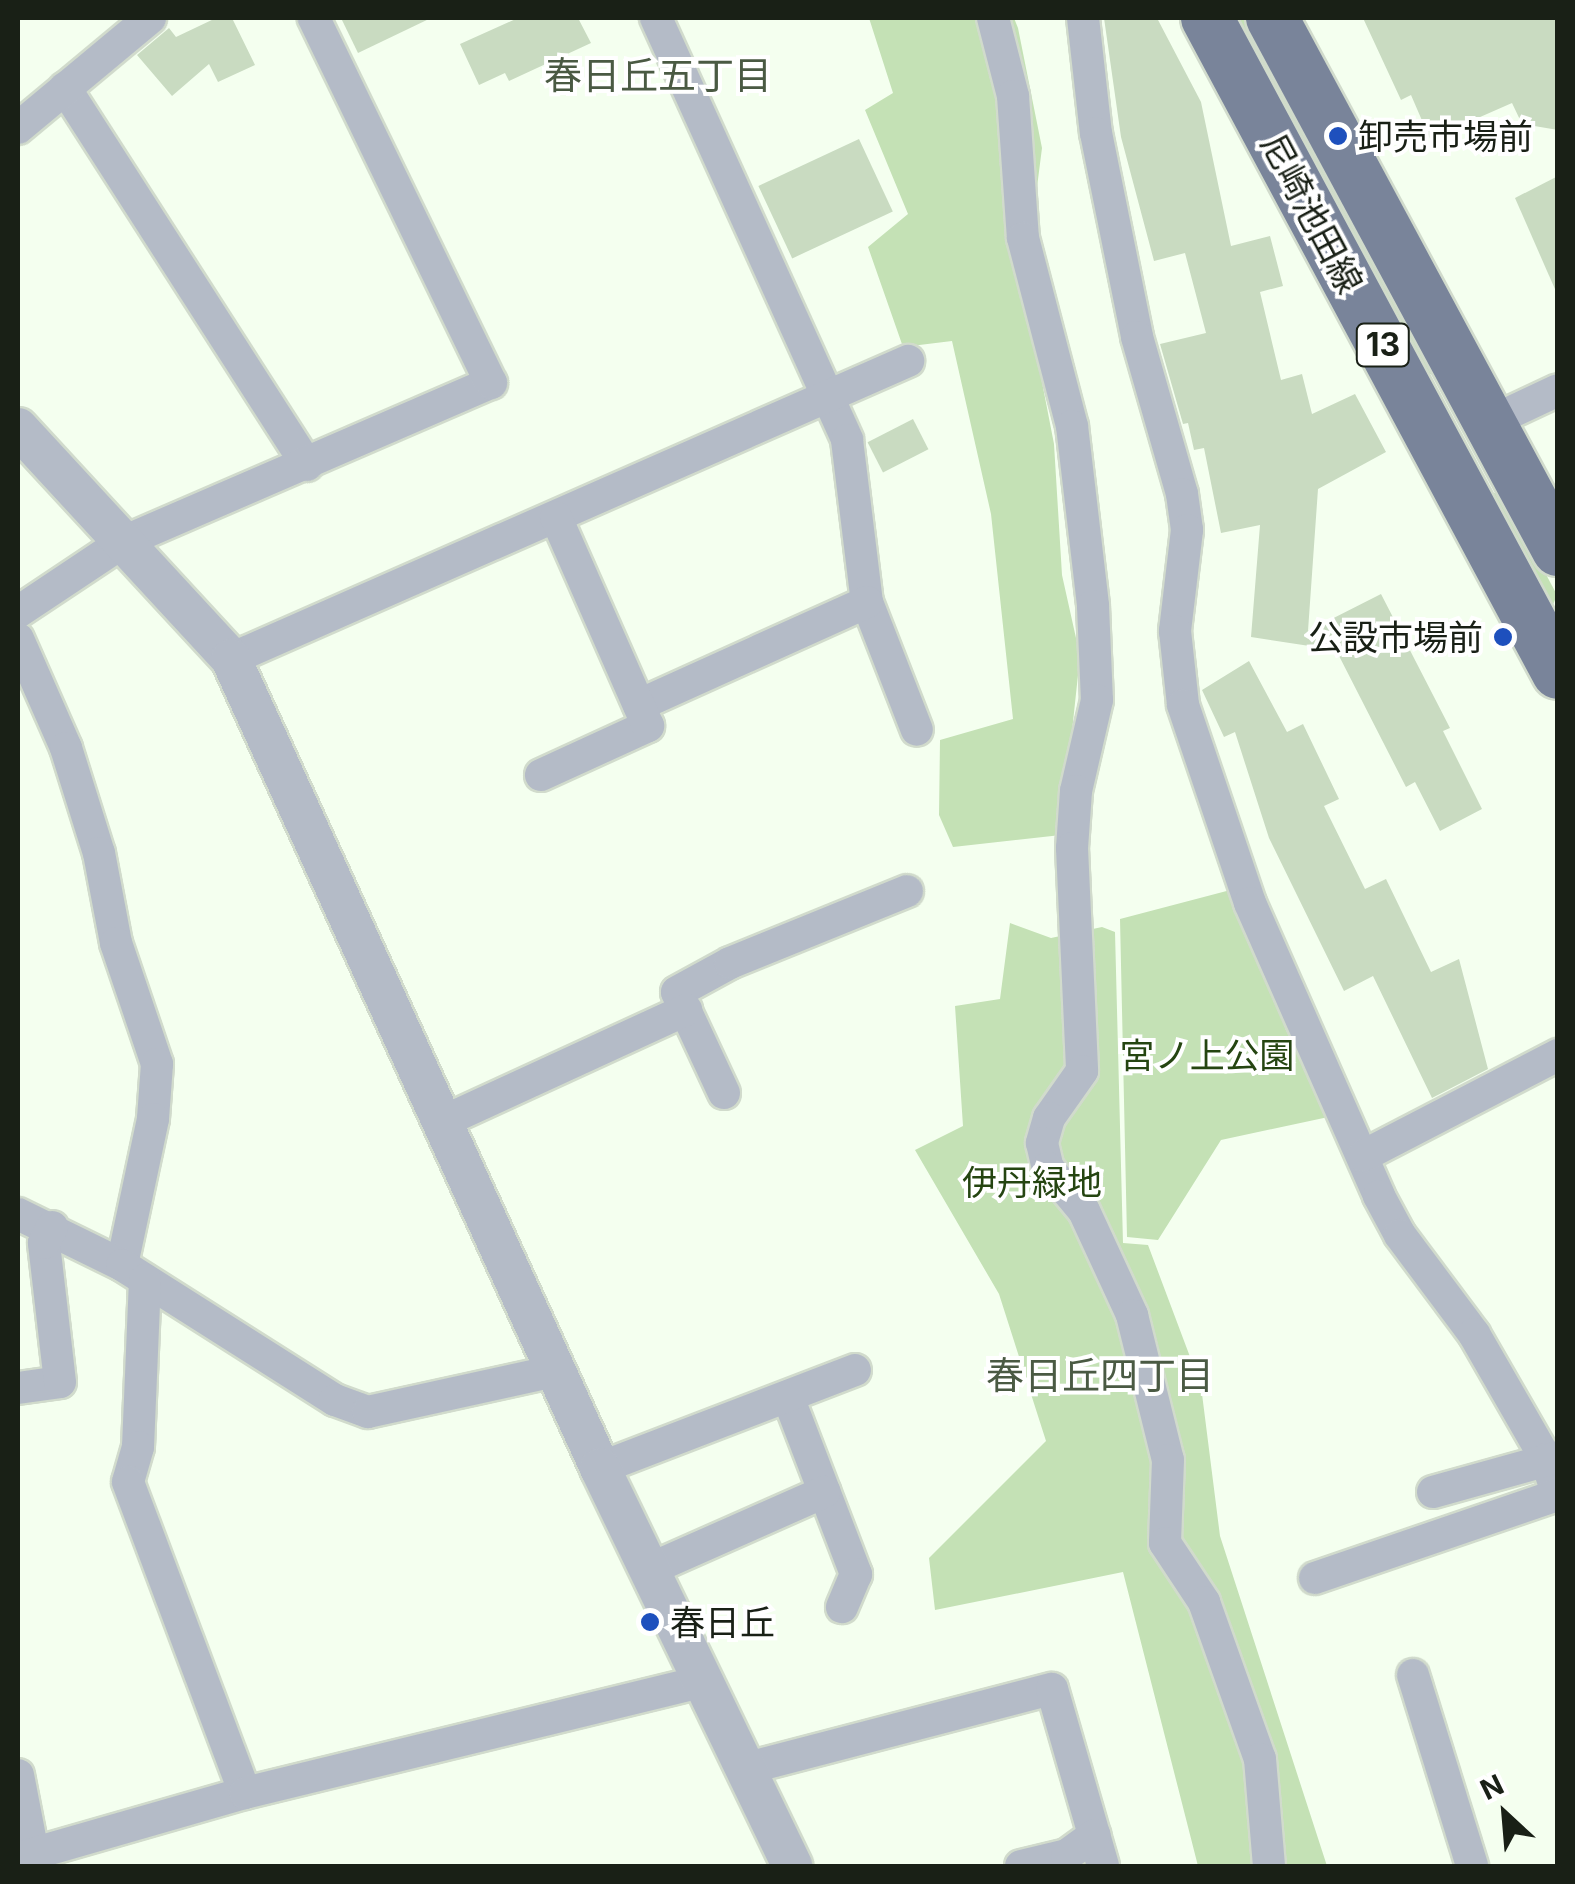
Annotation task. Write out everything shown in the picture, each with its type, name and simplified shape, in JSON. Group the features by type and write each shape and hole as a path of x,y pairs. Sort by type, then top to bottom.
{"main road":[{"name":"尼崎池田線","path":"1206,18 1558,673"},
{"name":"尼崎池田線","path":"1272,18 1558,550"}],"street":[{"path":"18,128 150,18"},
{"path":"18,612 123,542 491,384 314,18"},
{"path":"656,18 847,440 867,602 917,730"},
{"path":"992,18 1014,96 1023,238 1072,426 1093,606 1096,700 1076,791 1072,848 1082,1070 1049,1118 1042,1144 1048,1168 1084,1211 1132,1316 1168,1460 1165,1543 1204,1602 1260,1759 1270,1866"},
{"path":"1083,18 1096,133 1136,336 1182,494 1187,530 1176,631 1183,705 1250,903 1400,1235 1474,1334 1552,1458 1557,1496 1358,1574 1315,1578"},
{"path":"65,88 307,466"},
{"path":"230,659 908,361"},
{"path":"1488,423 1558,390"},
{"path":"18,428 230,659 600,1468 792,1866"},
{"path":"540,775 648,726 556,518"},
{"path":"638,705 867,602"},
{"path":"18,639 66,748 99,853 116,943 157,1064 134,1273 138,1448 128,1482 245,1793"},
{"path":"724,1093 678,992 870,894 907,891"},
{"path":"440,1124 686,1010"},
{"path":"1363,1156 1558,1055"},
{"path":"28,1212 134,1273 335,1400 368,1412 555,1371"},
{"path":"18,1388 60,1382 44,1243 28,1212"},
{"path":"600,1468 855,1370"},
{"path":"788,1397 856,1574 842,1607"},
{"path":"1433,1492 1552,1458"},
{"path":"648,1570 824,1492"},
{"path":"1413,1675 1472,1866"},
{"path":"18,1775 25,1855 245,1793 701,1682"},
{"path":"744,1769 1052,1688 1099,1851 1067,1854 1021,1866"}],"green space":[{"path":"869,18 1014,18 1018,28 1042,148 1024,289 1054,444 1062,575 1080,656 1061,835 953,847 939,815 940,740 1013,719 991,514 952,341 903,347 868,247 908,214 865,110 893,93"},
{"path":"1232,18 1247,18 1435,374 1423,374"},
{"path":"1501,490 1557,595 1552,607 1488,496"},
{"name":"宮ノ上公園","path":"1238,888 1286,1030 1333,1116 1221,1140 1158,1240 1127,1237 1120,919"},
{"name":"伊丹緑地","path":"1010,923 1051,938 1102,927 1115,932 1123,1243 1148,1245 1201,1386 1220,1536 1327,1866 1198,1866 1123,1572 935,1610 929,1558 1046,1441 999,1294 915,1150 963,1126 955,1006 1000,999"}],"building":[{"path":"216,18 232,18 255,65 218,82 209,64 172,96 137,55 169,28 176,37"},
{"path":"341,18 431,18 358,53"},
{"path":"518,18 578,18 591,43 509,81 505,73 479,85 460,44"},
{"path":"1104,18 1157,18 1201,102 1231,246 1270,236 1283,286 1260,292 1281,380 1302,374 1312,414 1355,394 1386,452 1318,489 1308,631 1381,594 1450,728 1443,731 1482,809 1440,831 1415,782 1406,787 1336,650 1251,637 1260,525 1221,533 1204,448 1194,450 1188,423 1183,424 1160,344 1206,333 1185,253 1154,261 1121,137"},
{"path":"1363,18 1558,18 1558,130 1522,124 1512,103 1430,139 1411,95 1401,100"},
{"path":"859,139 893,212 792,258 758,186"},
{"path":"1558,176 1558,296 1515,198"},
{"path":"913,419 928,449 883,472 868,442"},
{"path":"1249,661 1287,732 1303,724 1339,799 1324,806 1365,889 1386,879 1431,972 1459,959 1488,1069 1432,1098 1373,976 1344,991 1269,838 1235,732 1224,737 1202,690"}],"place":[{"name":"卸売市場前","path":"1338,136"},
{"name":"公設市場前","path":"1503,637"},
{"name":"春日丘","path":"650,1622"}],"district":[{"name":"春日丘五丁目","path":"658,76"},
{"name":"春日丘四丁目","path":"1100,1376"}]}
